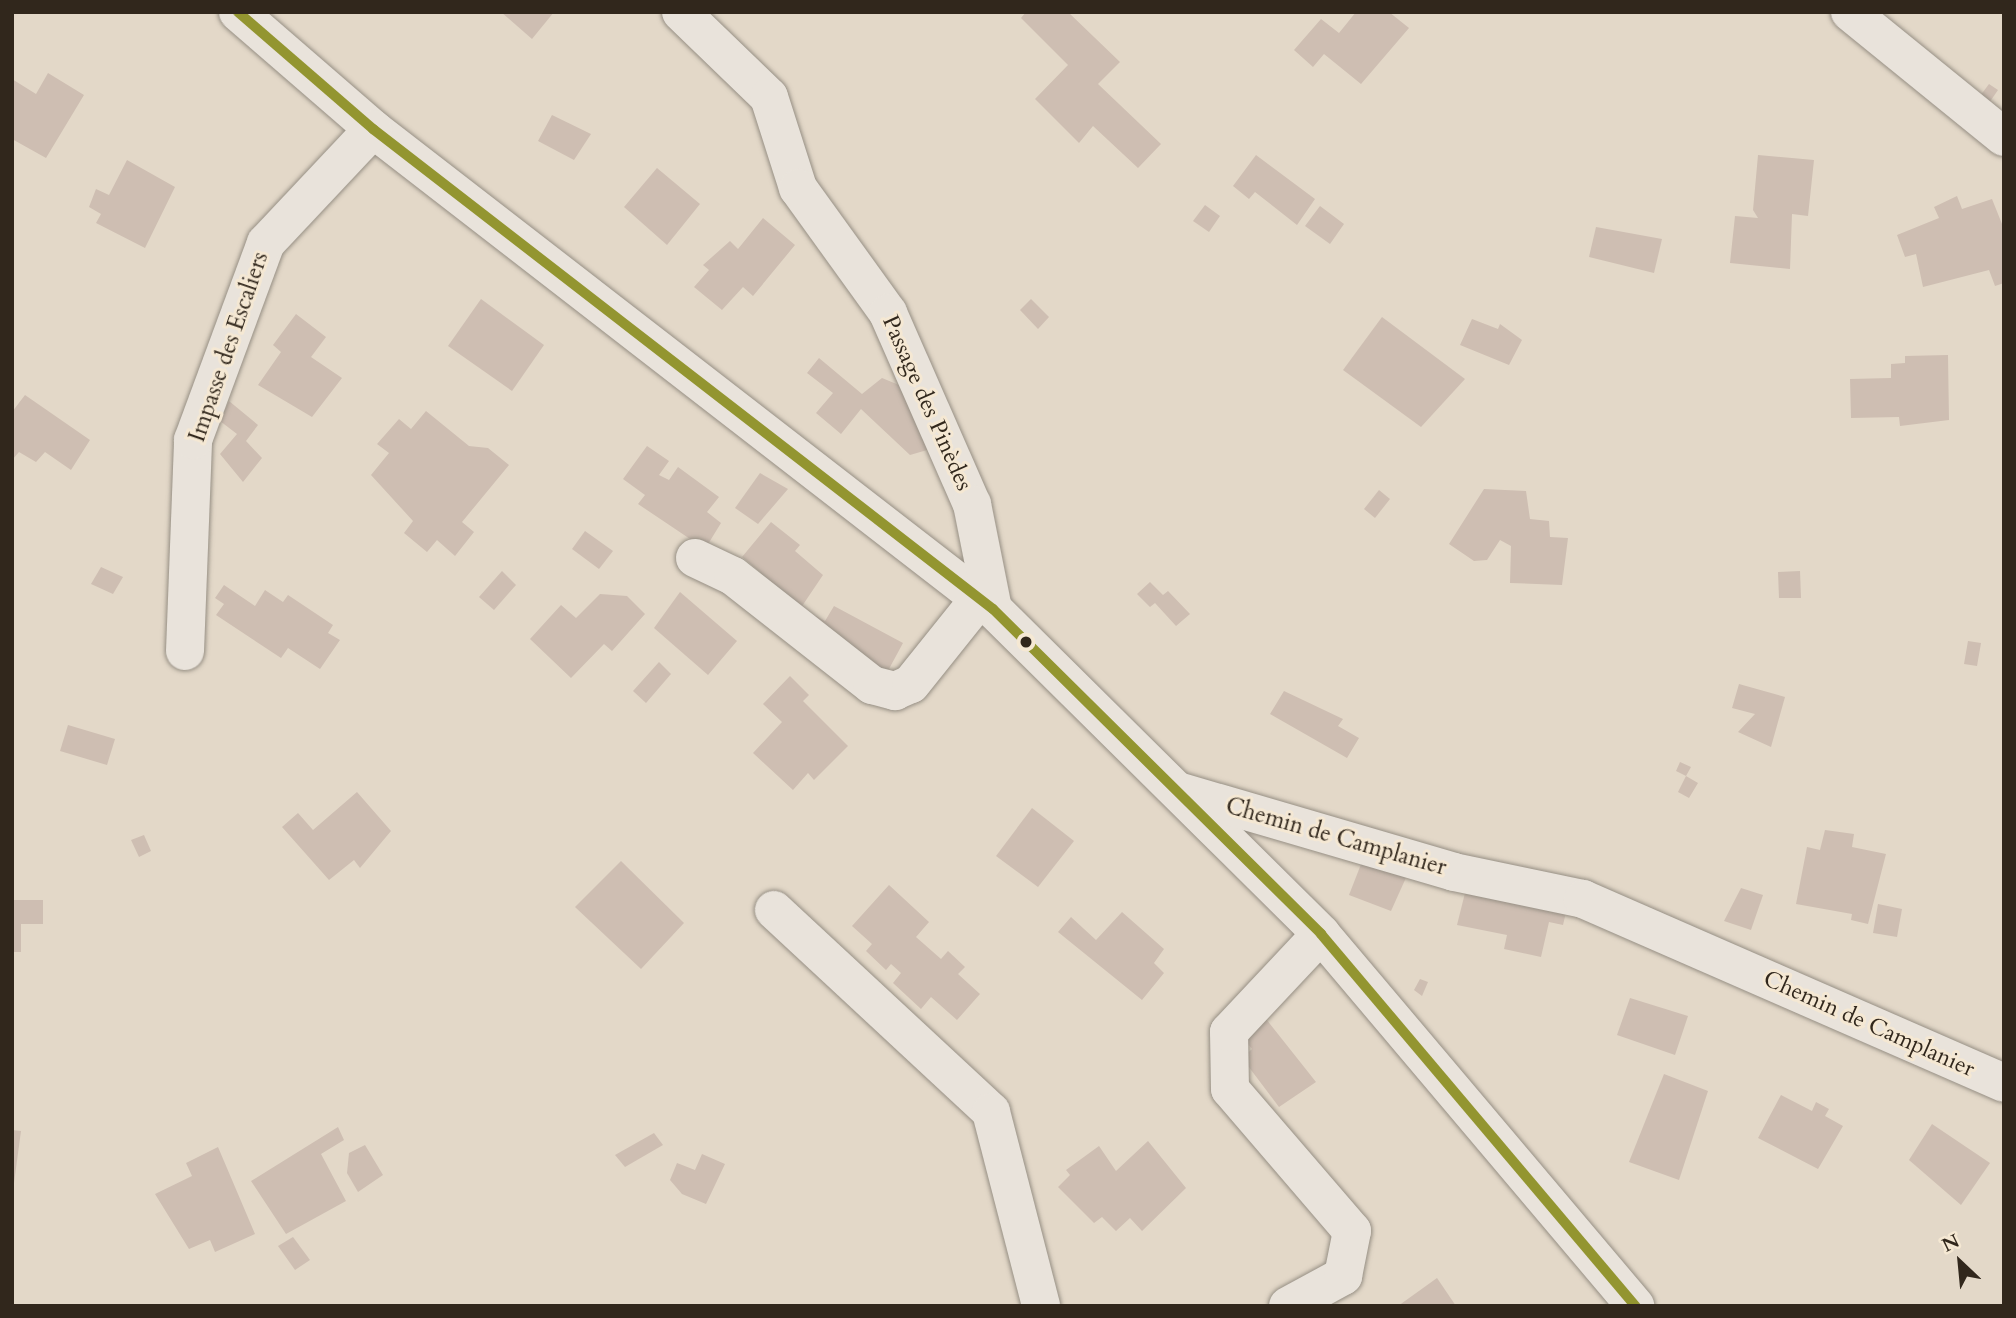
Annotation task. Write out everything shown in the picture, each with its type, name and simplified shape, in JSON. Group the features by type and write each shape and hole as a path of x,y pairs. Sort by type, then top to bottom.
{"street":[{"name":"Passage des Pinèdes","path":"681,12 769,97 798,188 888,313 972,504 986,604"},
{"path":"1850,12 2004,137"},
{"name":"Chemin de Camplanier","path":"244,14 373,129 986,604 1179,791 1454,872 1583,899 2004,1083"},
{"name":"Impasse des Escaliers","path":"185,651 193,439 266,243 373,129"},
{"path":"695,558 733,576 872,685 895,691 911,684 986,604"},
{"path":"1179,791 1321,934 1634,1306"},
{"path":"774,910 991,1112 1041,1306"},
{"path":"1288,1306 1343,1276 1352,1231 1230,1088 1229,1032 1321,934"}],"building":[{"path":"501,12 554,12 532,39"},
{"path":"1026,12 1068,12 1120,62 1098,84 1161,144 1138,168 1093,126 1079,143 1035,99 1068,65 1021,18"},
{"path":"1356,12 1389,12 1409,28 1361,84 1324,54 1313,67 1294,50 1321,19 1339,33"},
{"path":"48,73 84,95 46,158 12,139 12,79 36,94"},
{"path":"1989,84 1998,90 1989,103 1980,96"},
{"path":"552,115 591,134 574,160 538,141"},
{"path":"1256,155 1315,199 1297,225 1255,192 1249,199 1233,186"},
{"path":"1758,155 1814,160 1808,216 1792,214 1790,269 1730,263 1735,216 1758,218 1753,210"},
{"path":"127,160 175,187 145,248 96,223 101,214 89,207 96,189 109,195"},
{"path":"657,168 700,204 667,245 624,207"},
{"path":"1957,196 1962,209 1992,199 2004,229 2004,283 1995,286 1989,270 1923,287 1916,254 1905,257 1897,235 1939,218 1934,207"},
{"path":"1205,205 1220,216 1209,232 1193,221"},
{"path":"1320,206 1344,224 1330,244 1305,226"},
{"path":"763,218 795,245 753,296 743,287 722,310 694,287 709,270 703,265 730,241 738,249"},
{"path":"1596,227 1662,239 1654,273 1589,257"},
{"path":"481,299 544,345 512,391 448,346"},
{"path":"1031,299 1049,317 1038,329 1020,310"},
{"path":"296,314 326,337 311,357 342,378 312,417 258,385 281,352 273,345"},
{"path":"1382,317 1465,379 1421,427 1343,370"},
{"path":"1472,319 1498,329 1500,324 1522,340 1509,365 1460,345"},
{"path":"1948,355 1949,420 1900,426 1899,417 1851,418 1850,379 1891,378 1891,364 1905,363 1905,356"},
{"path":"819,358 862,394 882,378 911,390 934,448 910,455 861,409 841,434 816,413 833,393 807,373"},
{"path":"25,395 90,440 71,470 45,452 36,462 19,452 12,460 12,412"},
{"path":"229,401 258,425 246,441 262,458 243,482 220,454 237,434 220,421"},
{"path":"426,411 469,446 488,448 509,465 462,522 474,532 455,556 437,540 427,552 404,533 413,521 371,475 389,453 377,444 399,419 411,429"},
{"path":"647,446 669,461 659,475 669,480 678,467 719,497 707,512 721,523 705,549 638,504 645,495 623,479"},
{"path":"760,473 788,489 758,524 735,508"},
{"path":"1484,489 1526,491 1530,519 1549,521 1550,537 1568,538 1562,585 1510,583 1511,546 1500,540 1487,560 1474,561 1449,544"},
{"path":"1379,490 1390,499 1375,518 1364,509"},
{"path":"771,522 800,545 795,551 823,575 794,618 752,582 760,572 742,557"},
{"path":"585,531 613,551 599,569 572,549"},
{"path":"101,567 123,577 113,594 91,584"},
{"path":"502,571 516,585 494,610 479,597"},
{"path":"1800,571 1801,598 1779,598 1778,572"},
{"path":"1150,582 1163,595 1168,591 1190,614 1176,626 1155,603 1150,607 1137,594"},
{"path":"224,585 255,606 265,590 283,602 288,595 333,625 328,633 340,640 320,669 288,648 281,658 216,615 224,604 215,598"},
{"path":"680,592 737,641 708,675 654,628"},
{"path":"600,594 627,596 645,614 612,651 604,644 571,678 530,639 561,605 576,618"},
{"path":"834,606 903,643 883,680 803,630 816,616 825,621"},
{"path":"1968,641 1981,643 1977,666 1964,664"},
{"path":"659,662 671,674 646,703 633,691"},
{"path":"790,676 809,695 803,701 848,746 814,780 808,773 793,790 753,753 782,722 763,704"},
{"path":"1739,684 1785,697 1771,747 1738,732 1755,714 1732,708"},
{"path":"1284,691 1343,719 1338,726 1359,738 1347,758 1270,714"},
{"path":"68,725 115,739 107,765 60,751"},
{"path":"1680,762 1691,767 1686,776 1676,771"},
{"path":"1686,776 1698,783 1689,798 1678,792"},
{"path":"357,792 391,831 360,868 354,860 329,880 282,827 298,813 313,830"},
{"path":"1032,808 1074,841 1038,887 996,856"},
{"path":"1825,830 1854,834 1852,847 1886,854 1868,924 1851,920 1852,914 1796,904 1807,847 1820,850"},
{"path":"144,835 151,851 139,857 131,840"},
{"path":"1365,854 1409,871 1391,911 1349,895"},
{"path":"621,861 684,923 641,969 575,907"},
{"path":"889,885 929,922 916,937 941,959 948,951 965,967 958,974 980,994 957,1020 931,997 921,1009 893,983 901,973 891,964 886,970 866,951 872,944 852,926"},
{"path":"1741,888 1763,895 1751,930 1724,921"},
{"path":"1466,889 1567,908 1563,925 1549,922 1541,957 1504,949 1507,935 1457,925"},
{"path":"12,900 43,900 43,924 21,924 21,952 12,952"},
{"path":"1878,904 1902,909 1897,937 1873,933"},
{"path":"1122,912 1164,949 1154,963 1164,973 1142,1000 1058,932 1071,917 1096,940"},
{"path":"1420,979 1428,982 1422,996 1414,990"},
{"path":"1630,998 1688,1016 1675,1055 1617,1035"},
{"path":"1262,1014 1316,1082 1279,1107 1242,1058 1252,1049 1240,1034"},
{"path":"1664,1074 1708,1091 1679,1180 1629,1162"},
{"path":"1781,1095 1812,1111 1816,1102 1829,1109 1825,1116 1843,1126 1818,1169 1758,1138"},
{"path":"1932,1124 1990,1163 1961,1205 1909,1160"},
{"path":"338,1127 344,1140 321,1154 346,1201 286,1234 251,1181"},
{"path":"12,1130 21,1131 14,1183 12,1183"},
{"path":"654,1133 663,1145 625,1167 615,1155"},
{"path":"1148,1141 1186,1188 1142,1231 1130,1218 1116,1231 1102,1217 1094,1223 1058,1187 1070,1175 1066,1170 1099,1146 1116,1171"},
{"path":"365,1145 383,1175 358,1192 347,1173 349,1153"},
{"path":"218,1147 255,1234 215,1252 210,1240 189,1249 155,1194 192,1176 186,1163"},
{"path":"702,1154 725,1164 706,1204 682,1194 670,1180 677,1163 695,1170"},
{"path":"293,1237 310,1260 295,1270 278,1246"},
{"path":"1437,1278 1456,1306 1398,1306"}],"transit line":[{"path":"238,12 373,129 993,609 1321,934 1635,1306"}]}
